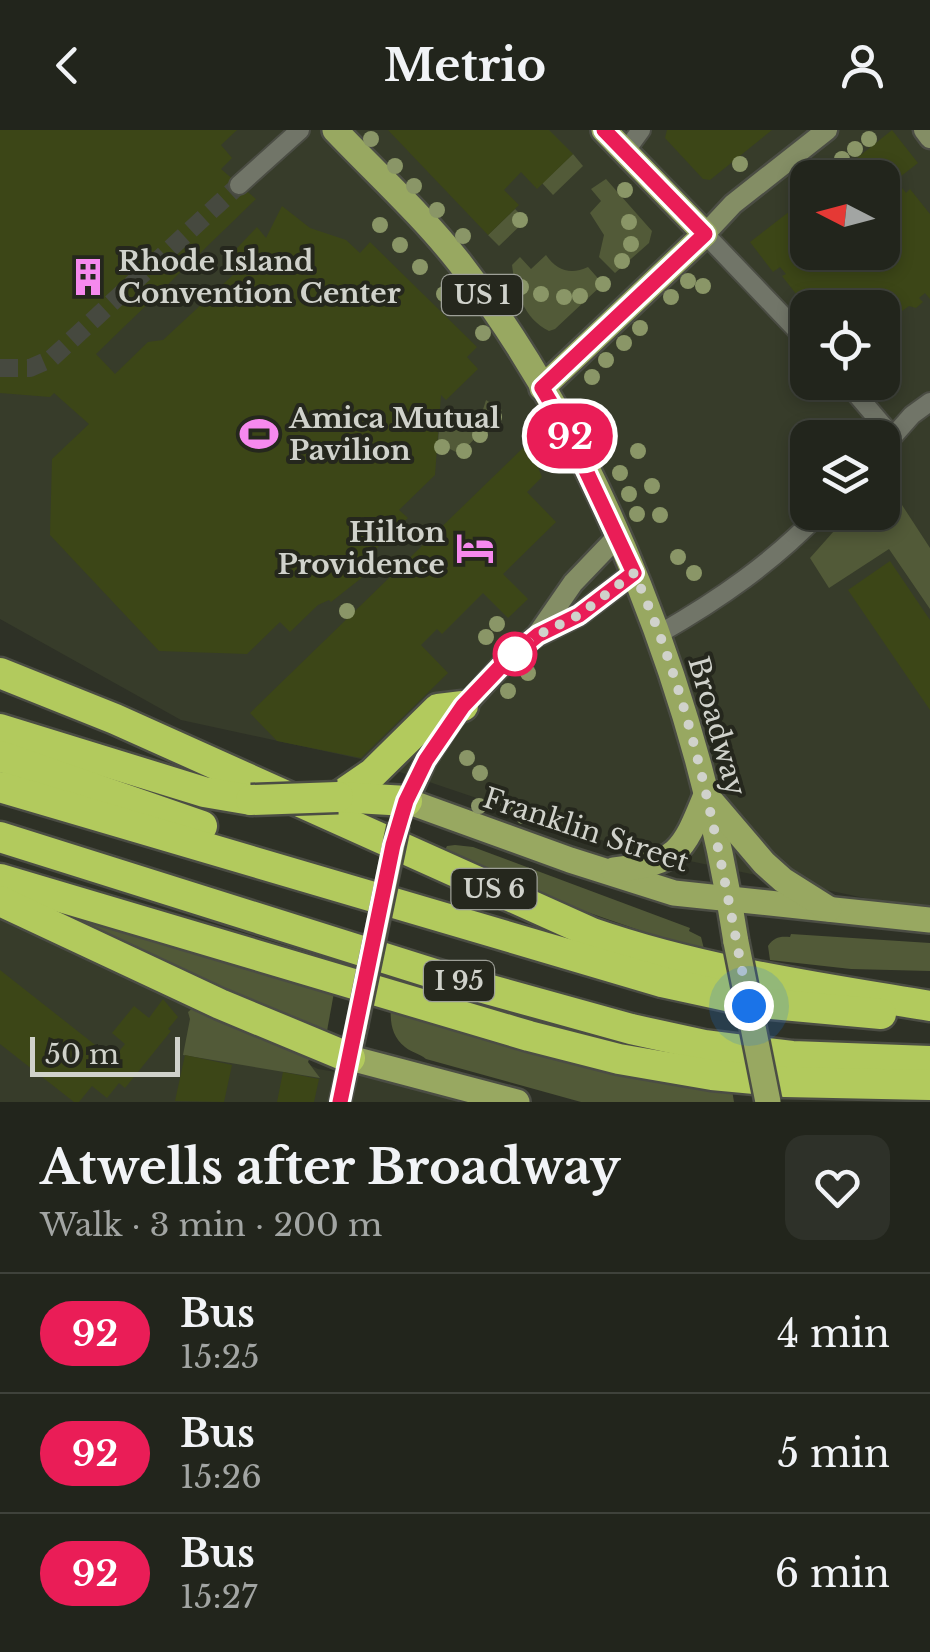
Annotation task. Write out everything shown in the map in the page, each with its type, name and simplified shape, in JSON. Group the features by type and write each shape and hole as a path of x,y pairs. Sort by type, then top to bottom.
{"highway":[{"path":"0,658 79,704"},
{"name":"US 6","path":"0,673 79,704 592,933 738,974 930,1006"},
{"path":"338,798 373,772 438,708 463,706"},
{"path":"0,729 204,792 251,800 382,797 403,812"},
{"path":"0,756 257,846 347,889"},
{"name":"I 95","path":"0,787 694,990 795,1008 930,1015"},
{"name":"I 95","path":"0,837 591,1020 752,1052 827,1059 930,1061"},
{"path":"0,867 92,896 143,923"},
{"path":"0,880 619,1059 771,1081 930,1084"},
{"path":"0,902 199,994 350,1058"}],"main road":[{"name":"US 1","path":"335,130 459,262 542,388"},
{"path":"604,130 705,234"},
{"path":"542,388 733,204 827,130"},
{"path":"924,130 930,138"},
{"name":"Broadway","path":"542,388 567,430 659,634 706,795 768,1102"},
{"path":"538,635 573,584 617,537"},
{"path":"340,1102 403,812 426,760 463,706 503,664 538,635 579,615 634,573"},
{"path":"604,872 656,865 680,850 706,795 764,863 783,880 833,911"},
{"name":"Franklin Street","path":"403,812 674,893 930,920"},
{"path":"350,1058 517,1102"}],"street":[{"path":"239,184 300,130"},
{"path":"625,152 641,130"},
{"path":"705,234 790,323"},
{"path":"900,430 930,402"},
{"path":"659,634 758,572 801,530"}],"shaded area":[{"path":"0,130 930,130 930,906 907,907 619,846 361,759 181,720 0,619"},
{"path":"0,920 318,1069 521,1102 0,1102"}],"green space":[{"path":"573,154 583,166 553,195 542,183"},
{"path":"606,179 652,231 649,243 615,273 599,257 604,235 590,213 601,201 591,189"},
{"path":"515,209 526,220 499,246 488,235"},
{"path":"546,255 565,270 588,267 603,284 549,331 533,319 522,303 512,265 520,257 531,269"},
{"path":"486,400 502,410 460,454 438,443 440,409 450,411 454,424 468,427 481,416"},
{"path":"902,505 930,548 930,609 889,549 829,588 810,558 835,530 900,530"},
{"path":"455,845 473,847 690,928 701,937 705,953 581,910 445,850"},
{"path":"41,904 335,987 327,1031 155,960"},
{"path":"791,934 930,943 930,971 851,969 770,960 770,943"},
{"path":"391,1001 732,1090 734,1102 581,1102 426,1059 396,1037"},
{"path":"194,1007 310,1057 308,1062 320,1078 183,1055 188,1012"}],"building":[{"name":"Amica Mutual Pavilion","path":"0,130 237,130 221,145 232,158 221,169 256,199 96,354 115,374 148,342 163,340 233,275 222,264 257,227 266,238 282,206 310,228 346,240 360,253 370,242 477,347 467,357 478,369 446,400 441,395 435,475 399,510 408,518 377,548 375,562 364,576 331,602 318,605 290,632 280,622 247,654 159,651 50,535 52,459 89,424 54,393 50,397 0,393"},
{"path":"388,130 549,130 573,154 537,189 521,172 504,190 519,205 488,235"},
{"path":"667,130 772,130 710,180 703,179 665,138"},
{"path":"892,130 918,163 900,177 900,160 854,160"},
{"path":"900,185 906,193 910,189 930,214 930,299 925,293 916,308 909,306 900,313 900,290 793,290 780,267 773,272 750,242 790,211 790,270 900,270"},
{"path":"528,443 542,477 527,492 556,522 503,574 528,599 508,618 483,593 442,634 437,629 421,645 448,673 361,758 277,741 250,713"},
{"path":"890,561 930,620 930,710 848,590"},
{"path":"546,809 558,813 555,822 543,818"},
{"path":"0,970 113,1059 125,1044 112,1033 134,1006 149,1018 163,999 178,1017 125,1088 119,1083 107,1098 92,1086 79,1102 74,1102 0,1044"},
{"path":"185,1055 232,1065 224,1102 175,1101"},
{"path":"283,1072 319,1079 314,1102 277,1102"}],"tunnel":[{"path":"0,368 30,368 51,359 239,185"}],"bus line":[{"name":"92","path":"340,1102 393,845 406,801 426,760 452,719 503,664 538,635 579,615 634,573 567,430 542,388 705,234 604,130"}],"place":[{"name":"Rhode Island Convention Center","path":"88,277"},
{"name":"Amica Mutual Pavilion","path":"259,434"},
{"name":"Hilton Providence","path":"475,548"}],"route":[{"path":"515,654 538,635 579,615 634,573 650,608 691,738 723,870 749,1006"}]}
